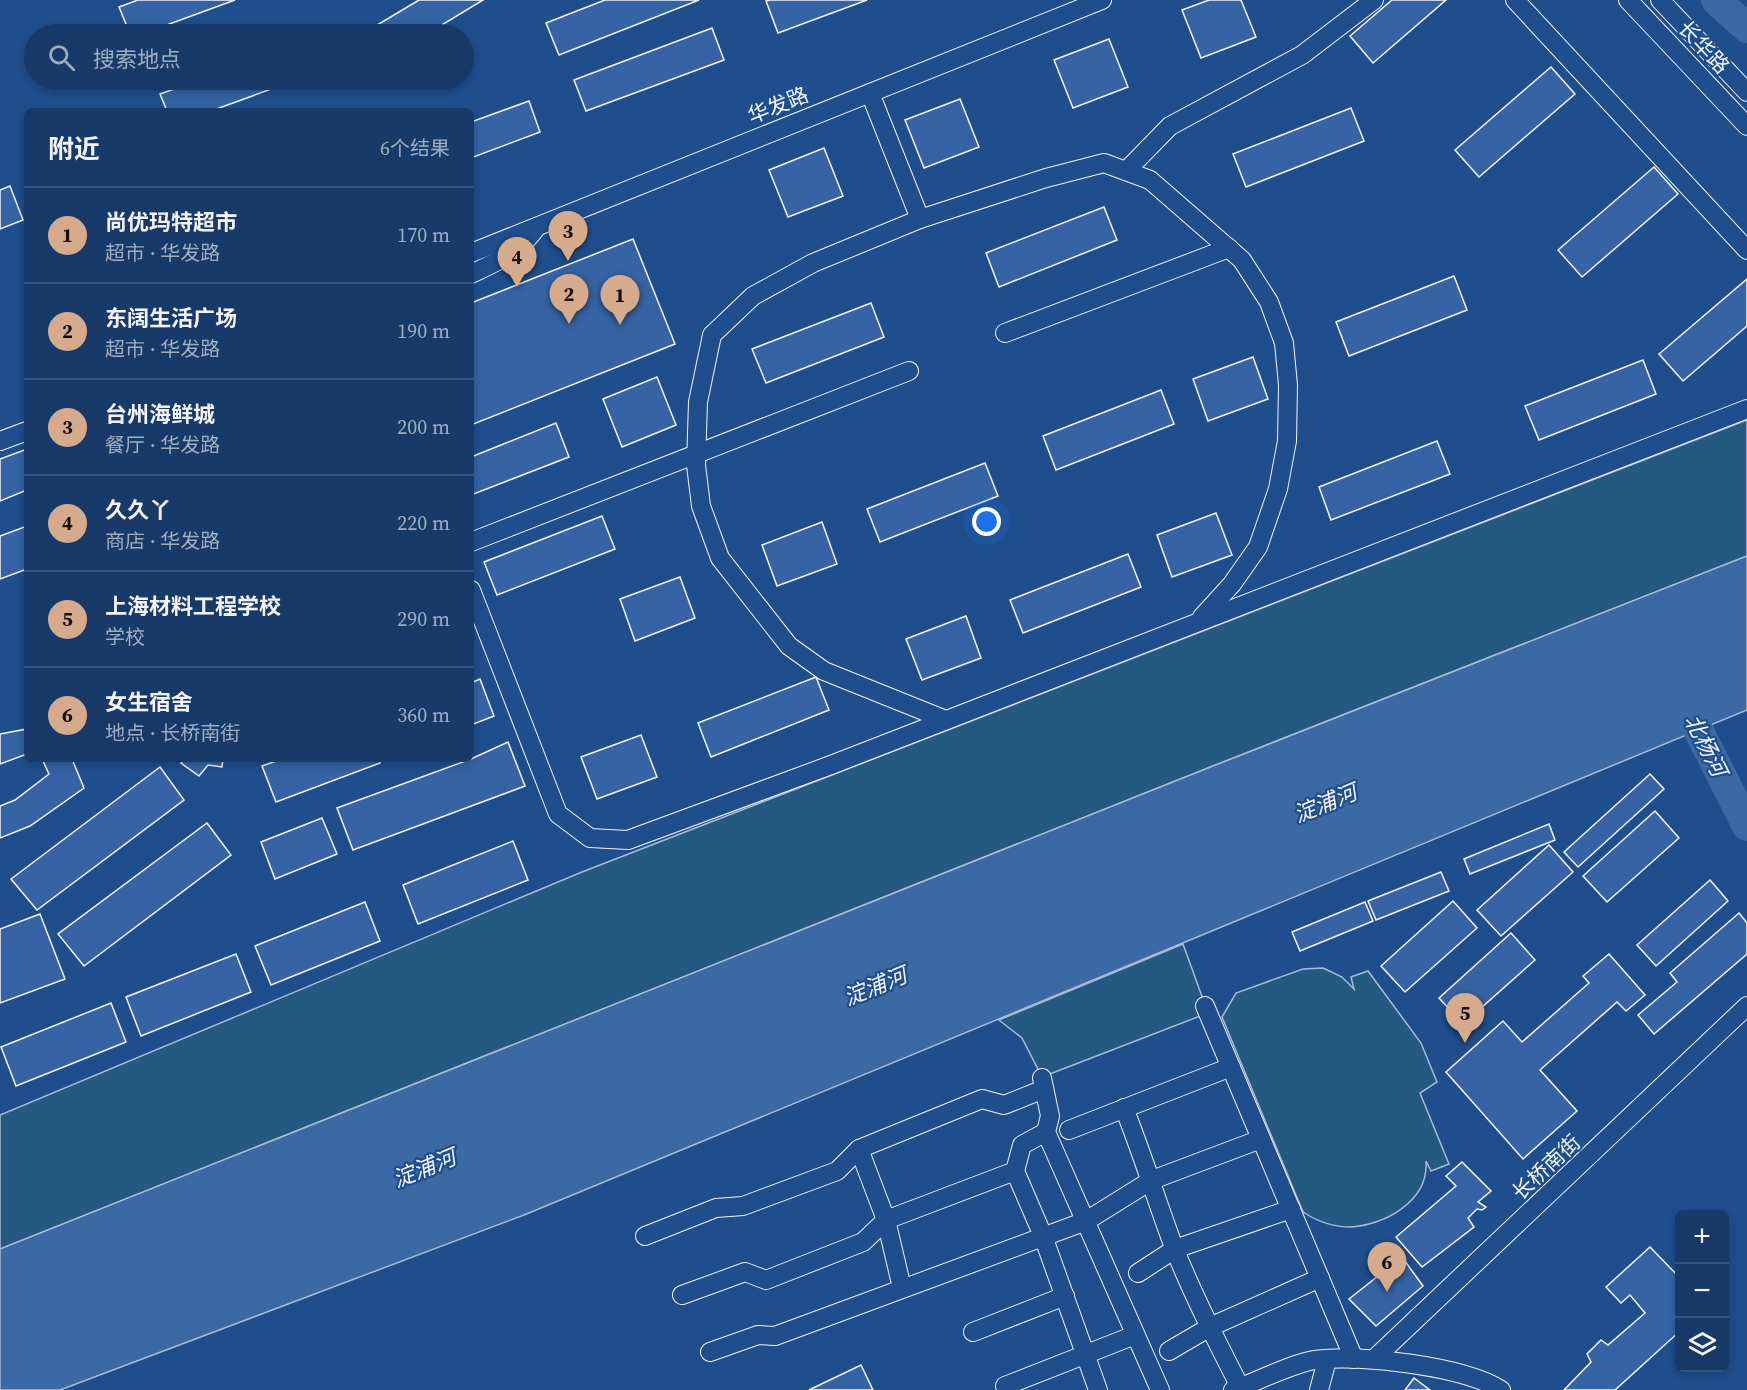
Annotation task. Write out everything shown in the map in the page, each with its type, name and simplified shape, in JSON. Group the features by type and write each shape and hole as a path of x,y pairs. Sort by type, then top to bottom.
{"street":[{"name":"华发路","path":"474,252 1102,0"},
{"path":"1126,171 1170,126 1302,55 1374,0"},
{"path":"1515,0 1747,250"},
{"name":"长华路","path":"1628,0 1747,126"},
{"name":"长华路","path":"1660,0 1747,92"},
{"path":"870,93 920,219"},
{"path":"946,720 824,671 789,646 720,558 701,506 696,456 698,402 712,334 753,296 813,263 920,219 1046,178 1104,163 1150,180 1242,260 1269,302 1284,343 1288,385 1287,441 1278,489 1258,547 1232,584 1199,621"},
{"path":"474,273 506,258 525,243 537,226"},
{"path":"1005,333 1229,248"},
{"path":"474,541 514,523 696,456 909,371"},
{"path":"474,598 558,814 590,838 628,840 946,720 1747,409"},
{"path":"0,441 24,431"},
{"path":"1205,1006 1354,1359"},
{"name":"长桥南街","path":"1374,1359 1747,1006"},
{"path":"1069,1130 1231,1067"},
{"path":"645,1236 716,1208 743,1206 837,1171 859,1149 982,1099 1004,1106 1043,1083 1050,1116 1046,1132 1160,1390"},
{"path":"1124,1108 1152,1180 1175,1249 1236,1389 1314,1360 1354,1359 1374,1359 1444,1371 1490,1388"},
{"path":"1046,1132 1022,1145 1015,1171 1043,1236 1098,1390"},
{"path":"710,1352 758,1335 774,1336 1086,1221 1152,1180 1261,1139"},
{"path":"859,1149 886,1220 902,1288"},
{"path":"682,1295 745,1272 766,1280 863,1242 886,1220 1015,1171"},
{"path":"1138,1273 1175,1249 1291,1209"},
{"path":"1169,1351 1210,1327 1320,1278"},
{"path":"972,1332 1065,1296"},
{"path":"1005,1386 1136,1335"},
{"path":"1319,1390 1327,1360"}],"shaded area":[{"path":"1747,420 1747,556 0,1249 0,1115 582,872"},
{"path":"1183,944 1208,1013 1042,1077 1022,1038 999,1020"},
{"path":"1323,968 1342,977 1354,989 1351,977 1368,971 1421,1043 1437,1082 1420,1093 1449,1164 1431,1171 1426,1161 1425,1175 1420,1187 1403,1208 1378,1221 1351,1227 1326,1223 1303,1212 1222,1017 1236,993 1303,969"}],"water":[{"name":"淀浦河","path":"1747,556 1747,710 524,1215 60,1390 0,1390 0,1249"}],"building":[{"path":"138,0 235,0 169,24 126,24 119,7"},
{"path":"419,0 483,0 443,24 379,24"},
{"path":"605,0 699,0 559,55 546,23"},
{"path":"867,0 778,33 766,1"},
{"path":"1209,0 1241,0 1256,37 1201,58 1182,10"},
{"path":"1392,0 1446,0 1373,63 1350,36"},
{"path":"712,28 724,60 586,111 574,80"},
{"path":"1109,39 1128,87 1073,108 1054,60"},
{"path":"1551,67 1575,94 1479,177 1455,150"},
{"path":"171,90 269,90 219,108 166,108 160,94"},
{"path":"960,99 979,147 924,168 905,120"},
{"path":"529,101 540,132 474,157 474,121"},
{"path":"1351,108 1364,141 1246,187 1233,154"},
{"path":"824,148 843,196 788,217 769,170"},
{"path":"1654,167 1678,194 1582,277 1558,250"},
{"path":"10,186 23,220 0,229 0,190"},
{"path":"1104,207 1117,240 999,287 986,253"},
{"path":"633,239 675,344 474,424 474,302"},
{"path":"1454,276 1467,310 1349,356 1336,322"},
{"path":"1747,279 1747,326 1683,381 1659,354"},
{"path":"871,303 884,337 766,383 752,349"},
{"path":"1253,357 1268,399 1208,421 1193,379"},
{"path":"1643,360 1656,394 1539,440 1525,406"},
{"path":"657,377 676,425 622,447 603,399"},
{"path":"1161,390 1174,424 1056,470 1043,436"},
{"path":"556,423 569,457 474,494 474,456"},
{"path":"1437,441 1450,474 1331,520 1319,487"},
{"path":"24,450 24,491 0,501 0,459"},
{"path":"985,463 998,496 880,542 867,509"},
{"path":"1216,513 1232,555 1172,577 1157,535"},
{"path":"602,516 615,549 497,595 484,562"},
{"path":"822,522 837,564 777,586 762,545"},
{"path":"24,527 24,570 0,579 0,536"},
{"path":"1128,554 1141,587 1023,633 1010,600"},
{"path":"680,577 695,618 635,641 620,599"},
{"path":"966,616 981,658 922,680 906,639"},
{"path":"816,677 829,710 711,757 698,723"},
{"path":"480,679 494,716 474,724 474,682"},
{"path":"24,730 24,755 0,764 0,734"},
{"path":"641,735 657,777 597,799 581,757"},
{"path":"508,742 525,786 353,850 337,808 463,762 474,762 474,758"},
{"path":"43,762 73,762 84,788 30,826 0,838 0,806 15,800 49,774"},
{"path":"223,762 222,767 208,765 199,776 181,763"},
{"path":"273,762 380,763 276,802 262,766"},
{"path":"160,767 184,800 37,910 11,879"},
{"path":"1650,774 1664,789 1578,867 1564,852"},
{"path":"1655,811 1679,838 1607,902 1583,876"},
{"path":"322,818 337,854 275,879 261,842"},
{"path":"207,823 231,855 84,966 58,934"},
{"path":"1549,824 1555,840 1470,874 1464,859"},
{"path":"513,841 528,880 418,924 403,885"},
{"path":"1549,845 1573,872 1501,936 1477,910"},
{"path":"1441,872 1449,891 1376,920 1368,901"},
{"path":"1710,880 1728,901 1656,966 1637,945"},
{"path":"1453,901 1477,928 1405,992 1381,966"},
{"path":"365,902 380,941 271,985 255,946"},
{"path":"1365,902 1373,921 1300,951 1292,932"},
{"path":"1739,913 1747,923 1747,954 1654,1034 1638,1015 1677,982 1670,973"},
{"path":"40,914 65,979 0,1003 0,929"},
{"path":"1511,933 1535,960 1463,1024 1439,998"},
{"path":"236,954 251,992 141,1036 126,997"},
{"path":"1609,954 1645,995 1626,1011 1617,1002 1540,1070 1577,1111 1523,1159 1446,1072 1503,1021 1522,1042 1589,983 1583,976"},
{"path":"111,1003 126,1042 16,1086 1,1047"},
{"path":"1462,1162 1491,1191 1478,1202 1486,1207 1482,1210 1477,1209 1468,1218 1474,1227 1422,1267 1396,1237 1456,1186 1446,1176"},
{"path":"1650,1247 1675,1273 1675,1336 1615,1390 1564,1390 1591,1362 1587,1354 1601,1340 1608,1345 1645,1313 1630,1295 1621,1303 1606,1287"},
{"path":"1402,1257 1423,1286 1376,1326 1349,1299"},
{"path":"861,1365 873,1390 809,1390"},
{"path":"1414,1378 1430,1390 1405,1390"}],"waterway":[{"path":"1716,0 1747,28"},
{"name":"北杨河","path":"1679,692 1747,826"}],"place":[{"name":"台州海鲜城","path":"568,261"},
{"name":"久久丫","path":"517,287"},
{"name":"东阔生活广场","path":"569,324"},
{"name":"尚优玛特超市","path":"620,325"},
{"name":"上海材料工程学校","path":"1465,1043"},
{"name":"女生宿舍","path":"1387,1292"}]}
